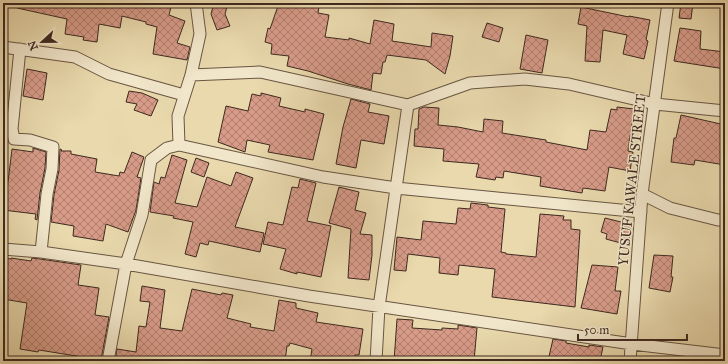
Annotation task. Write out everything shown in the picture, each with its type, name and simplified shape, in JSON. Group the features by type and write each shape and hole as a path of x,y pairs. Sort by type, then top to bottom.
{"street":[{"path":"179,145 178,116 191,75 200,34 196,3"},
{"name":"YUSUF KAWALE STREET","path":"630,361 642,194 668,3"},
{"path":"3,47 75,57 109,74 184,95"},
{"path":"20,49 12,129 14,139 30,140 53,147 52,168 47,194 41,252"},
{"path":"191,75 260,72 408,105 470,83 525,79 569,84 655,104 725,111"},
{"path":"376,361 379,307 408,105"},
{"path":"108,361 126,264 142,215 151,160 167,148 179,145 323,177 396,188 641,212"},
{"path":"642,194 670,208 718,220 725,220"},
{"path":"3,249 41,252 126,264 379,307 632,344 725,355"}],"building":[{"path":"18,3 172,3 169,15 185,21 177,43 190,47 187,60 153,54 157,27 146,24 146,22 122,16 120,28 99,24 97,42 83,40 84,37 65,34 67,19 17,8"},
{"path":"214,3 228,3 225,14 230,26 217,30 211,14"},
{"path":"279,3 300,3 319,7 318,13 329,15 325,37 349,40 349,38 370,44 374,20 394,24 392,41 431,47 432,33 453,36 445,74 426,60 387,55 385,62 383,62 381,74 373,73 371,90 287,66 289,56 271,54 272,44 265,42 268,28 270,29"},
{"path":"681,3 693,3 691,19 679,18"},
{"path":"581,7 650,20 646,40 648,41 644,59 623,54 627,35 603,30 600,62 585,61 587,26 578,24"},
{"path":"487,23 503,28 499,42 482,37"},
{"path":"680,28 701,31 700,49 725,52 725,69 674,61"},
{"path":"526,35 548,40 542,73 520,69"},
{"path":"27,69 47,73 43,100 23,96"},
{"path":"129,91 142,93 158,100 151,116 134,110 137,104 126,102"},
{"path":"261,93 281,98 279,106 305,112 305,109 324,114 313,160 268,152 270,145 247,140 245,152 218,142 226,106 248,111 252,94 261,96"},
{"path":"351,99 370,104 368,112 389,116 384,144 361,140 356,168 336,164 343,127"},
{"path":"424,107 439,108 438,125 483,132 484,119 503,121 502,133 546,140 546,142 587,150 590,130 606,132 611,109 617,110 617,107 634,109 628,151 633,152 630,171 609,167 605,191 583,188 582,193 540,186 541,177 504,171 503,178 496,177 495,180 476,177 479,164 443,161 444,149 414,146 415,129 418,129 419,109"},
{"path":"681,115 725,125 725,165 695,160 694,165 671,162 674,138 676,138"},
{"path":"33,148 46,152 37,220 35,219 36,214 3,210 4,182 8,182 12,149 33,152"},
{"path":"60,149 62,150 61,151 71,151 71,154 97,159 95,172 119,176 120,172 124,173 132,152 144,157 137,177 141,178 136,210 128,232 106,224 103,241 73,236 74,226 51,222 59,170"},
{"path":"172,155 187,160 175,203 197,207 207,177 231,186 236,172 253,178 235,227 264,233 260,252 209,241 208,245 200,243 196,257 185,254 193,222 173,218 174,216 150,212 154,182 159,184 161,177 165,178"},
{"path":"196,158 209,163 204,177 191,172"},
{"path":"300,179 316,183 307,221 331,226 321,277 297,272 297,274 280,269 286,249 263,244 268,222 283,225 292,187 298,188"},
{"path":"339,187 359,192 355,210 366,213 360,234 372,235 372,255 369,280 348,278 351,229 329,223"},
{"path":"471,203 505,209 501,252 506,254 536,257 540,214 564,216 563,220 571,220 571,229 580,230 575,307 492,297 495,269 459,265 458,275 439,273 440,258 408,254 406,271 394,270 397,237 421,240 423,221 456,224 458,208 470,209"},
{"path":"605,218 631,226 628,245 606,239 607,234 601,232"},
{"path":"654,255 673,256 671,277 673,277 670,292 649,288"},
{"path":"3,258 31,261 32,258 81,265 78,285 99,288 95,315 109,317 101,360 39,350 38,352 20,349 27,303 3,299"},
{"path":"592,265 618,267 615,291 621,291 617,314 581,308"},
{"path":"142,286 165,290 160,328 182,331 192,289 221,295 222,293 233,295 227,318 251,324 250,327 274,331 279,300 296,303 296,308 318,313 316,322 363,329 359,355 355,355 355,361 310,361 312,349 290,343 289,346 287,346 285,361 115,361 117,349 136,352 139,326 146,327 150,302 140,301"},
{"path":"397,319 413,320 412,328 442,330 442,328 458,329 458,325 477,328 474,361 394,361"},
{"path":"553,339 589,347 589,345 603,347 600,361 548,361"}]}
